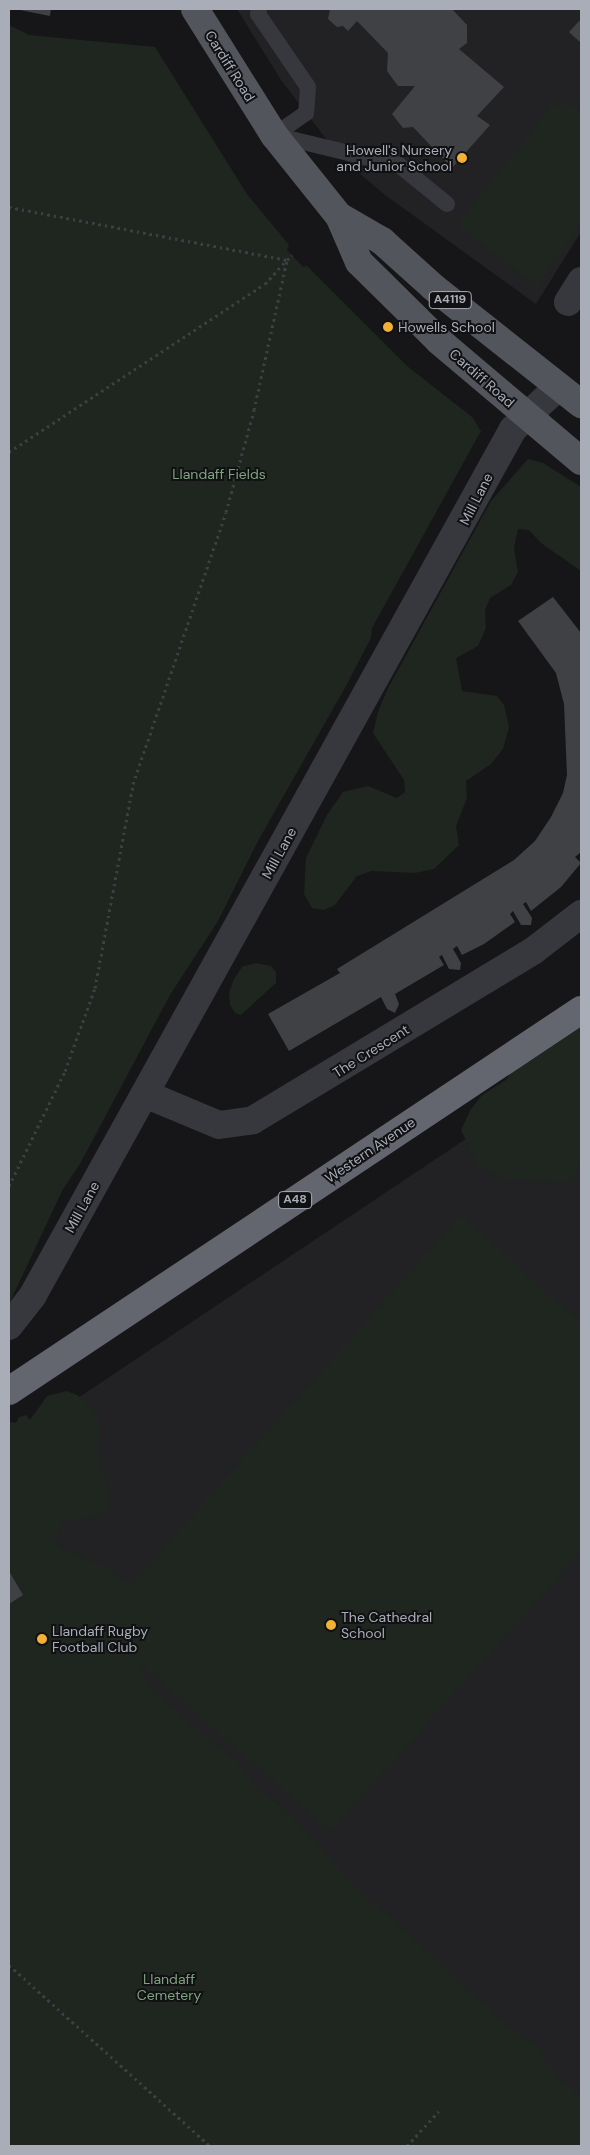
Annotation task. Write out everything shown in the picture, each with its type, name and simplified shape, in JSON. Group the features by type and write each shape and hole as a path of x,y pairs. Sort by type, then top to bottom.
{"highway":[{"name":"Western Avenue","path":"9,1391 581,1010"}],"main road":[{"name":"Cardiff Road","path":"195,9 274,135 339,216 359,262 386,291 527,417 581,461"},
{"name":"Cardiff Road","path":"339,216 382,241 581,404"}],"street":[{"name":"Mill Lane","path":"9,1326 33,1295 513,428 558,387"},
{"name":"The Crescent","path":"145,1094 219,1125 253,1120 533,952 581,914"}],"lane":[{"path":"259,9 258,14 308,87 306,113 274,135"},
{"path":"274,135 398,164 448,204"}],"path":[{"path":"9,207 287,260"},
{"path":"9,452 265,284 292,255"},
{"path":"9,1186 65,1071 95,988 133,784 226,512 254,410 287,260"},
{"path":"9,1965 210,2146"},
{"path":"407,2146 439,2111"}],"shaded area":[{"name":"Howell's Nursery and Junior School","path":"237,9 581,9 581,232 536,304 385,195 353,168 333,148 281,80"},
{"name":"The Cathedral School","path":"581,1062 581,2146 153,1727 9,1523 9,1444"}],"green space":[{"name":"Llandaff Fields","path":"9,25 29,35 155,47 247,194 289,245 287,250 303,267 307,266 407,366 472,417 481,431 372,628 371,638 346,686 258,841 218,921 170,995 80,1164 63,1189 9,1304"},
{"path":"573,104 581,113 581,222 537,287 457,225 551,106"},
{"path":"528,459 543,463 581,487 581,571 541,543 529,530 518,529 514,548 518,572 511,585 490,598 485,610 486,628 478,646 456,658 462,691 497,696 504,705 509,727 503,749 491,764 466,781 467,798 456,826 459,845 434,869 415,873 371,871 357,876 335,905 324,910 312,908 304,894 306,858 327,815 343,792 368,786 397,798 405,792 404,780 373,733 378,712 387,690 491,501"},
{"path":"256,963 271,966 276,972 276,983 241,1015 235,1013 230,1005 229,993 234,979 242,967"},
{"path":"581,1005 581,1156 576,1175 567,1183 502,1179 477,1164 461,1130 471,1109 482,1095 506,1080 519,1060"},
{"name":"Llandaff Cemetery","path":"461,1215 581,1323 581,1552 330,1832 141,1664 141,1671 153,1690 200,1733 234,1758 259,1789 285,1810 353,1883 503,2022 537,2047 556,2075 581,2095 581,2146 9,2146 9,1422 16,1423 19,1417 26,1415 30,1420 47,1396 67,1391 77,1395 92,1410 99,1420 98,1458 110,1496 107,1511 94,1517 64,1521 56,1536 58,1546 112,1570 130,1585"}],"building":[{"path":"15,9 51,9 50,16"},
{"path":"330,9 452,9 467,25 467,43 459,49 504,87 477,116 490,125 452,168 413,127 403,128 392,114 415,86 398,86 387,71 388,53 357,21 348,31 343,26 337,27 328,19"},
{"path":"581,19 581,43 569,32"},
{"path":"553,597 581,633 581,852 575,857 581,863 561,887 531,911 526,902 523,904 532,918 531,925 521,925 513,911 510,914 515,922 484,944 462,955 457,946 453,949 461,963 460,970 449,969 442,955 439,957 444,965 395,994 399,1004 395,1013 387,1009 381,997 289,1051 268,1014 340,973 337,969 514,860 535,841 551,817 563,793 567,775 564,704 556,673 518,621"},
{"path":"9,1571 23,1595 9,1604"}],"place":[{"name":"Howell's Nursery and Junior School","path":"462,158"},
{"name":"Howells School","path":"388,327"},
{"name":"The Cathedral School","path":"331,1625"},
{"name":"Llandaff Rugby Football Club","path":"42,1639"}]}
